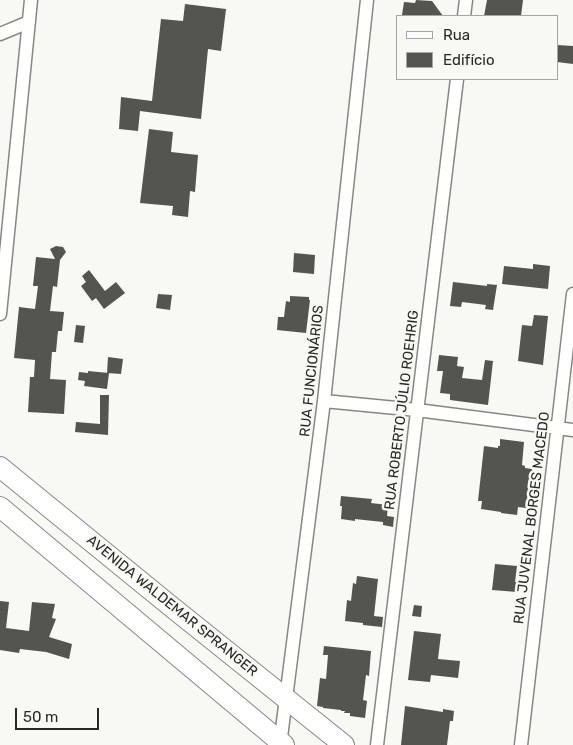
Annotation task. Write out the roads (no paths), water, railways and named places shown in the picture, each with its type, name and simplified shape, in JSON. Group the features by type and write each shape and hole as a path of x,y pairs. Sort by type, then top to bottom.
{"main road":[{"name":"AVENIDA WALDEMAR SPRANGER","path":"0,467 344,745"},
{"path":"0,507 282,744"},
{"path":"156,637 173,608"}],"street":[{"path":"0,314 31,0"},
{"name":"RUA FUNCIONÁRIOS","path":"282,744 286,698 324,401 367,0"},
{"path":"464,15 466,0"},
{"path":"0,34 29,22"},
{"name":"RUA ROBERTO JÚLIO ROEHRIG","path":"378,745 457,80"},
{"name":"RUA JUVENAL BORGES MACEDO","path":"521,745 573,294"},
{"path":"324,401 417,410 573,430"}]}
